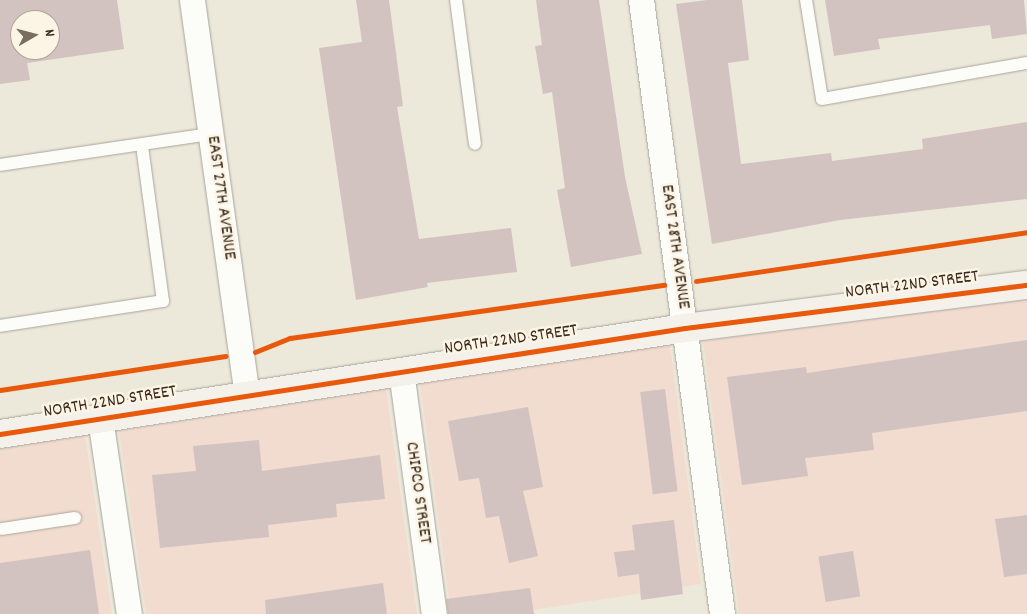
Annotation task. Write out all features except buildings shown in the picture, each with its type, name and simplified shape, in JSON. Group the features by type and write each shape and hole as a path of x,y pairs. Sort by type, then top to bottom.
{"main road":[{"name":"NORTH 22ND STREET","path":"0,434 685,328 1027,285"}],"street":[{"name":"EAST 27TH AVENUE","path":"192,0 247,395"},
{"name":"EAST 28TH AVENUE","path":"641,0 722,614"},
{"name":"CHIPCO STREET","path":"401,372 434,614"},
{"path":"100,418 128,614"}],"lane":[{"path":"456,0 476,144"},
{"path":"806,0 822,99 1027,63"},
{"path":"0,166 142,146 211,134"},
{"path":"0,326 163,301 142,146"},
{"path":"0,515 1,529 75,518"}],"shaded area":[{"path":"1027,299 1027,614 739,614 703,341"},
{"path":"670,345 701,584 507,614 451,614 420,384"},
{"path":"386,389 417,614 146,614 119,431"},
{"path":"85,436 112,614 0,614 0,449"}],"cycle path":[{"path":"696,281 1027,232"},
{"path":"255,352 290,338 664,285"},
{"path":"0,434 685,328 1027,285"},
{"path":"0,390 225,356"}]}
